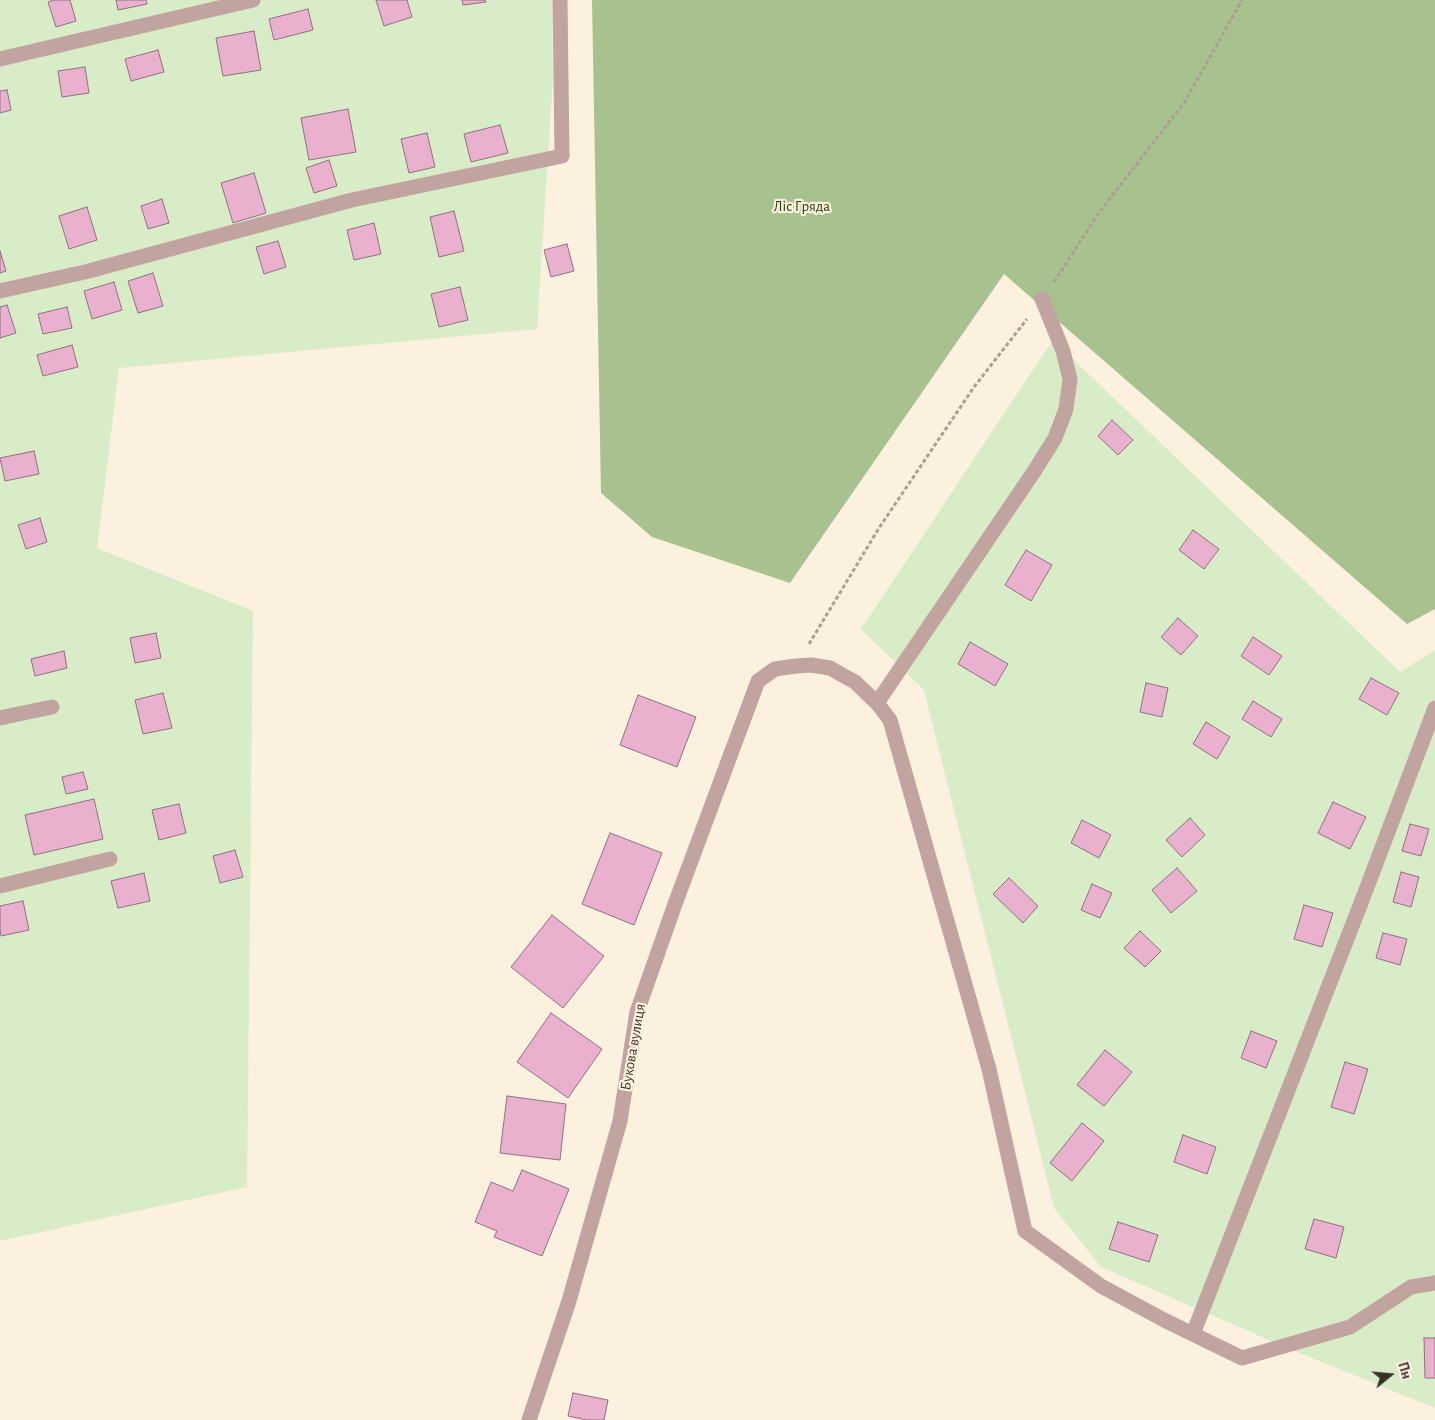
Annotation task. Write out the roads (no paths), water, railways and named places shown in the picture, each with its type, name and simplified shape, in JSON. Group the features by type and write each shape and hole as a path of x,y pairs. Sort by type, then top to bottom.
{"street":[{"path":"0,59 253,0"},
{"path":"0,291 85,272 352,200 562,156 560,0"},
{"path":"1042,299 1063,351 1070,379 1066,409 1055,438 877,702 890,720 897,741 989,1069 1025,1231 1101,1286 1242,1358 1350,1328 1411,1287 1435,1283"},
{"name":"Букова вулиця","path":"529,1420 569,1301 620,1121 637,1012 674,904 758,681 775,669 811,665 830,668 855,682 877,702"},
{"path":"0,718 52,707"},
{"path":"1193,1334 1358,912 1435,708"},
{"path":"0,886 110,859"}],"park label":[{"name":"Ліс Гряда","path":"802,206"}]}
